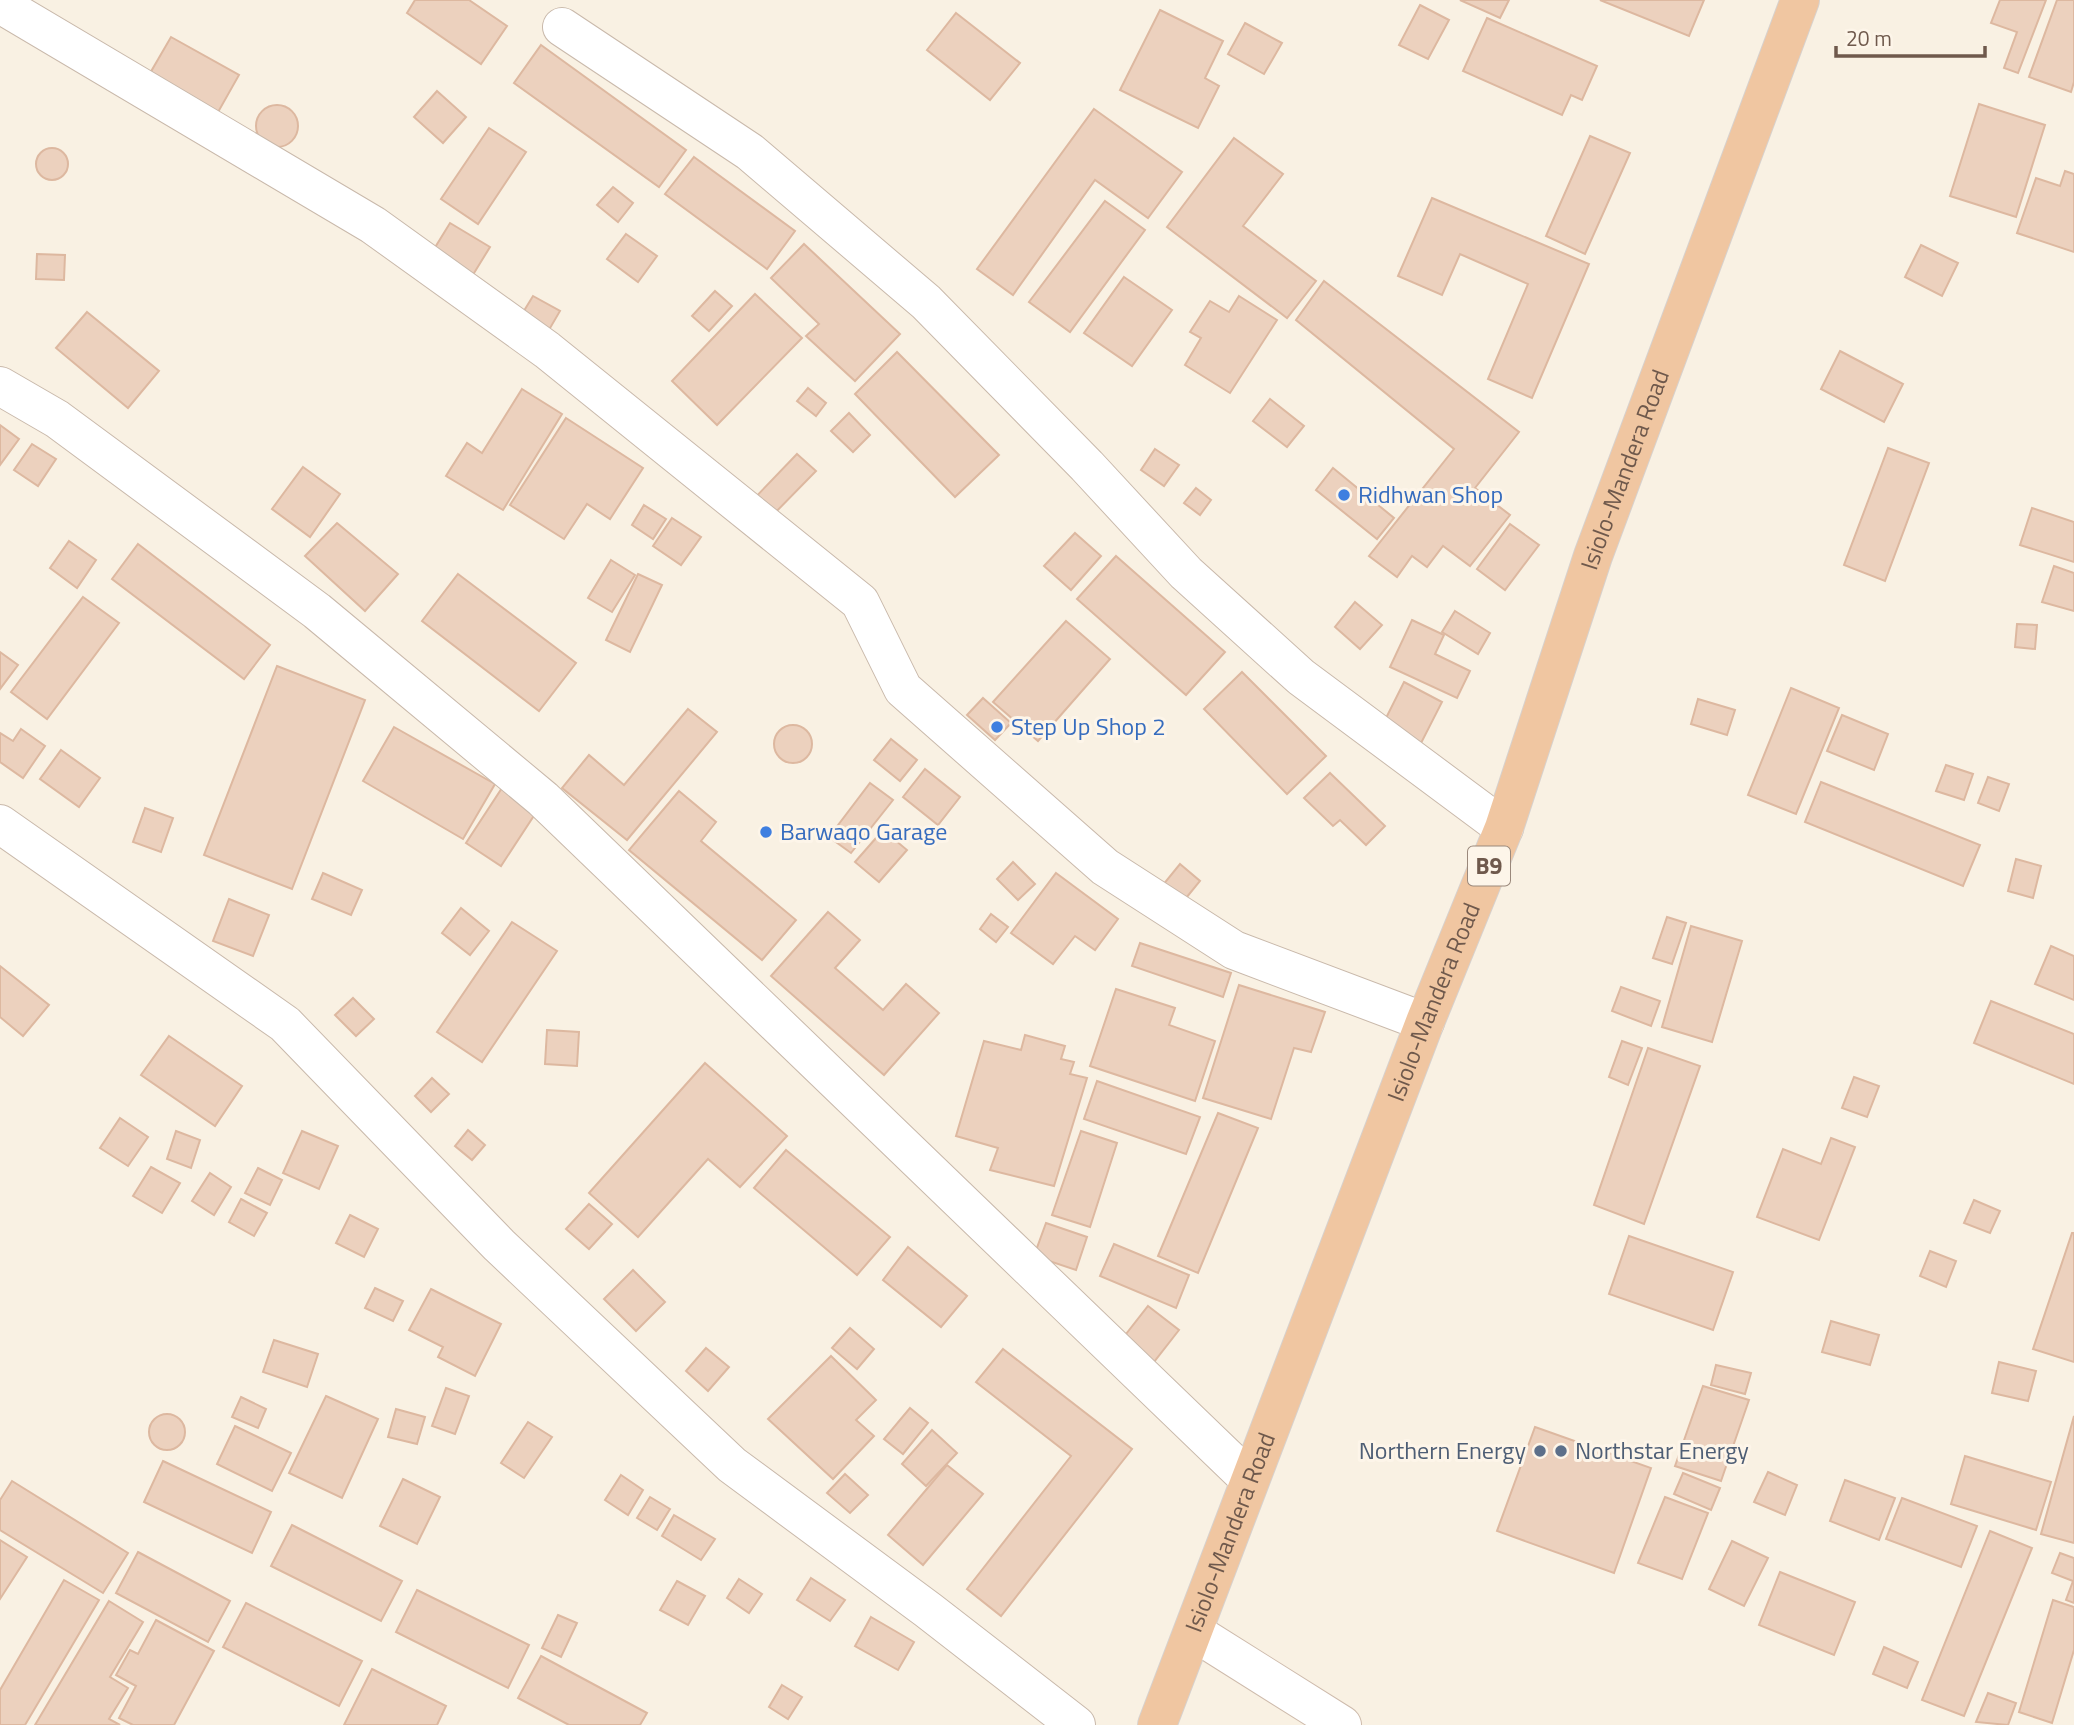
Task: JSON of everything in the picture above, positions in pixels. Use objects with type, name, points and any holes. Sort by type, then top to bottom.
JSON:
[{"type":"highway","name":"Isiolo-Mandera Road","points":[[1157,1725],[1425,1022],[1504,828],[1593,556],[1800,0]]},
{"type":"street","points":[[0,4],[373,225],[547,350],[860,603],[902,689],[1104,867],[1234,950],[1425,1022]]},
{"type":"street","points":[[562,27],[761,161],[926,302],[1087,466],[1186,573],[1291,669],[1504,828]]},
{"type":"street","points":[[0,386],[57,419],[317,611],[543,799],[1249,1479]]},
{"type":"street","points":[[0,824],[285,1024],[499,1245],[732,1465],[928,1610],[1076,1725]]},
{"type":"street","points":[[1194,1632],[1342,1725]]},
{"type":"building","points":[[415,0],[469,0],[507,26],[481,64],[407,13]]},
{"type":"building","points":[[1460,0],[1509,0],[1500,18]]},
{"type":"building","points":[[1600,0],[1704,0],[1689,36]]},
{"type":"building","points":[[2000,0],[2046,0],[2018,73],[2004,68],[2017,32],[1991,23]]},
{"type":"building","points":[[2057,0],[2074,0],[2074,82],[2071,92],[2029,77]]},
{"type":"building","points":[[1420,5],[1449,20],[1428,59],[1399,45]]},
{"type":"building","points":[[1160,10],[1223,41],[1205,78],[1219,86],[1198,128],[1120,90]]},
{"type":"building","points":[[956,13],[1020,63],[990,100],[927,50]]},
{"type":"building","points":[[1487,18],[1597,66],[1582,100],[1571,95],[1562,115],[1463,71]]},
{"type":"building","points":[[1245,23],[1282,43],[1264,74],[1228,54]]},
{"type":"building","points":[[171,37],[239,75],[217,114],[149,75]]},
{"type":"building","points":[[541,45],[686,150],[659,187],[514,83]]},
{"type":"building","points":[[437,91],[466,117],[443,143],[414,117]]},
{"type":"building","points":[[1979,104],[2045,125],[2016,217],[1950,196]]},
{"type":"building","points":[[277,105],[292,111],[298,126],[292,141],[277,147],[262,141],[256,126],[262,111]]},
{"type":"building","points":[[1094,109],[1182,172],[1148,218],[1095,180],[1013,295],[977,269]]},
{"type":"building","points":[[489,128],[526,152],[478,224],[441,199]]},
{"type":"building","points":[[1590,136],[1630,153],[1585,254],[1546,236]]},
{"type":"building","points":[[1234,138],[1283,174],[1243,226],[1316,281],[1287,318],[1167,227]]},
{"type":"building","points":[[52,148],[64,152],[68,164],[64,176],[52,180],[40,176],[36,164],[40,152]]},
{"type":"building","points":[[694,157],[795,231],[767,269],[665,194]]},
{"type":"building","points":[[2065,171],[2074,174],[2074,252],[2017,233],[2036,178],[2060,186]]},
{"type":"building","points":[[613,187],[633,203],[618,222],[597,205]]},
{"type":"building","points":[[1432,198],[1589,264],[1532,398],[1488,379],[1528,284],[1460,254],[1442,295],[1398,276]]},
{"type":"building","points":[[1105,201],[1145,230],[1070,332],[1029,302]]},
{"type":"building","points":[[450,223],[490,247],[471,278],[431,254]]},
{"type":"building","points":[[626,234],[657,256],[638,282],[607,259]]},
{"type":"building","points":[[804,244],[900,334],[855,381],[806,336],[819,324],[771,278]]},
{"type":"building","points":[[1921,245],[1958,263],[1942,296],[1905,277]]},
{"type":"building","points":[[37,254],[65,255],[64,280],[36,279]]},
{"type":"building","points":[[1124,277],[1172,310],[1132,366],[1084,333]]},
{"type":"building","points":[[1324,281],[1519,432],[1475,488],[1510,515],[1470,566],[1443,546],[1427,567],[1412,556],[1397,577],[1369,556],[1454,449],[1296,320]]},
{"type":"building","points":[[715,291],[732,306],[709,331],[692,316]]},
{"type":"building","points":[[755,294],[802,338],[717,425],[672,381]]},
{"type":"building","points":[[533,296],[560,311],[546,335],[519,319]]},
{"type":"building","points":[[1239,296],[1277,320],[1230,393],[1185,365],[1201,338],[1190,332],[1210,301],[1229,312]]},
{"type":"building","points":[[87,312],[159,371],[128,408],[56,348]]},
{"type":"building","points":[[1840,351],[1903,384],[1884,422],[1821,389]]},
{"type":"building","points":[[897,352],[999,455],[955,497],[855,394]]},
{"type":"building","points":[[808,388],[826,403],[816,416],[797,401]]},
{"type":"building","points":[[522,389],[562,414],[503,510],[446,476],[467,443],[482,453]]},
{"type":"building","points":[[1270,399],[1304,426],[1287,447],[1253,421]]},
{"type":"building","points":[[849,413],[870,435],[853,452],[831,431]]},
{"type":"building","points":[[566,418],[643,468],[610,519],[587,504],[564,539],[510,505]]},
{"type":"building","points":[[0,425],[19,439],[0,465]]},
{"type":"building","points":[[32,444],[56,459],[38,486],[14,470]]},
{"type":"building","points":[[1888,448],[1929,463],[1885,581],[1844,565]]},
{"type":"building","points":[[1155,449],[1179,465],[1164,486],[1141,470]]},
{"type":"building","points":[[797,454],[816,471],[766,522],[748,505]]},
{"type":"building","points":[[303,467],[340,494],[310,537],[272,509]]},
{"type":"building","points":[[1333,468],[1394,518],[1377,539],[1316,490]]},
{"type":"building","points":[[1196,488],[1211,500],[1200,515],[1184,503]]},
{"type":"building","points":[[644,505],[666,519],[653,539],[632,525]]},
{"type":"building","points":[[2032,508],[2074,522],[2074,562],[2020,545]]},
{"type":"building","points":[[672,518],[701,537],[681,565],[653,546]]},
{"type":"building","points":[[337,523],[398,574],[365,611],[305,556]]},
{"type":"building","points":[[1510,524],[1539,545],[1505,590],[1477,569]]},
{"type":"building","points":[[1075,533],[1101,556],[1071,590],[1044,566]]},
{"type":"building","points":[[69,541],[96,560],[77,588],[50,568]]},
{"type":"building","points":[[138,544],[270,645],[244,679],[112,579]]},
{"type":"building","points":[[1116,556],[1225,652],[1186,695],[1077,599]]},
{"type":"building","points":[[611,560],[635,575],[612,612],[588,598]]},
{"type":"building","points":[[2054,566],[2074,573],[2074,611],[2042,602]]},
{"type":"building","points":[[458,574],[576,663],[539,711],[422,621]]},
{"type":"building","points":[[638,574],[662,585],[630,652],[606,640]]},
{"type":"building","points":[[83,597],[119,623],[47,719],[11,692]]},
{"type":"building","points":[[1355,602],[1382,625],[1360,649],[1335,627]]},
{"type":"building","points":[[1455,611],[1490,633],[1478,654],[1442,632]]},
{"type":"building","points":[[1412,620],[1444,635],[1435,654],[1470,671],[1457,698],[1390,667]]},
{"type":"building","points":[[1066,621],[1110,659],[1038,741],[993,702]]},
{"type":"building","points":[[2017,624],[2037,625],[2035,649],[2015,647]]},
{"type":"building","points":[[0,652],[18,665],[0,689]]},
{"type":"building","points":[[277,666],[365,700],[292,889],[204,855]]},
{"type":"building","points":[[1242,672],[1326,756],[1287,794],[1204,709]]},
{"type":"building","points":[[1404,682],[1442,702],[1417,751],[1379,732]]},
{"type":"building","points":[[1791,688],[1839,708],[1796,814],[1748,795]]},
{"type":"building","points":[[983,698],[1011,723],[995,740],[967,715]]},
{"type":"building","points":[[1698,699],[1735,710],[1727,735],[1691,724]]},
{"type":"building","points":[[688,709],[717,732],[627,840],[562,788],[589,755],[624,785]]},
{"type":"building","points":[[1842,715],[1888,734],[1874,770],[1827,751]]},
{"type":"building","points":[[793,725],[806,731],[812,744],[806,757],[793,763],[780,757],[774,744],[780,731]]},
{"type":"building","points":[[394,727],[495,784],[463,839],[363,781]]},
{"type":"building","points":[[21,729],[45,746],[23,778],[0,762],[0,733],[13,741]]},
{"type":"building","points":[[891,739],[917,760],[900,781],[874,760]]},
{"type":"building","points":[[61,750],[100,778],[79,807],[40,779]]},
{"type":"building","points":[[1946,765],[1973,774],[1964,800],[1936,791]]},
{"type":"building","points":[[925,769],[960,797],[938,825],[903,797]]},
{"type":"building","points":[[1330,773],[1385,826],[1366,845],[1340,820],[1333,826],[1304,798]]},
{"type":"building","points":[[1988,777],[2009,784],[1999,811],[1978,803]]},
{"type":"building","points":[[1821,782],[1980,845],[1963,886],[1805,822]]},
{"type":"building","points":[[870,783],[893,800],[851,853],[829,837]]},
{"type":"building","points":[[502,788],[537,811],[501,866],[466,843]]},
{"type":"building","points":[[679,791],[716,822],[701,841],[796,920],[762,960],[629,850]]},
{"type":"building","points":[[145,808],[173,818],[161,852],[133,842]]},
{"type":"building","points":[[883,830],[907,850],[879,882],[855,862]]},
{"type":"building","points":[[2016,859],[2041,866],[2033,898],[2008,891]]},
{"type":"building","points":[[1013,862],[1035,884],[1018,900],[997,879]]},
{"type":"building","points":[[1180,864],[1200,881],[1182,903],[1162,886]]},
{"type":"building","points":[[323,873],[362,890],[351,915],[312,899]]},
{"type":"building","points":[[1056,873],[1118,919],[1095,950],[1075,936],[1053,964],[1011,933]]},
{"type":"building","points":[[229,899],[269,915],[253,956],[213,941]]},
{"type":"building","points":[[461,908],[489,931],[470,955],[442,933]]},
{"type":"building","points":[[828,912],[860,940],[835,968],[883,1010],[906,984],[939,1013],[884,1075],[771,976]]},
{"type":"building","points":[[991,914],[1008,927],[996,942],[980,929]]},
{"type":"building","points":[[1667,917],[1686,923],[1672,964],[1653,958]]},
{"type":"building","points":[[512,922],[557,951],[482,1062],[437,1032]]},
{"type":"building","points":[[1691,926],[1742,941],[1712,1042],[1662,1027]]},
{"type":"building","points":[[1140,943],[1231,973],[1223,997],[1132,966]]},
{"type":"building","points":[[2051,946],[2074,956],[2074,1000],[2035,984]]},
{"type":"building","points":[[0,966],[49,1005],[23,1036],[0,1017]]},
{"type":"building","points":[[1239,985],[1325,1012],[1311,1052],[1294,1048],[1271,1119],[1203,1098]]},
{"type":"building","points":[[1621,987],[1660,1001],[1651,1026],[1612,1011]]},
{"type":"building","points":[[1116,989],[1175,1008],[1169,1025],[1215,1041],[1195,1101],[1090,1066]]},
{"type":"building","points":[[353,998],[374,1019],[356,1036],[335,1015]]},
{"type":"building","points":[[1991,1001],[2074,1034],[2074,1084],[1974,1043]]},
{"type":"building","points":[[547,1030],[579,1032],[577,1066],[545,1064]]},
{"type":"building","points":[[1025,1035],[1065,1046],[1061,1059],[1074,1062],[1070,1074],[1087,1078],[1054,1186],[990,1170],[998,1148],[956,1136],[984,1041],[1021,1050]]},
{"type":"building","points":[[169,1036],[242,1086],[215,1126],[141,1075]]},
{"type":"building","points":[[1622,1041],[1642,1048],[1628,1085],[1609,1077]]},
{"type":"building","points":[[1648,1048],[1700,1066],[1644,1224],[1594,1205]]},
{"type":"building","points":[[705,1063],[787,1136],[740,1187],[708,1159],[638,1237],[589,1193]]},
{"type":"building","points":[[1854,1077],[1879,1086],[1867,1117],[1842,1108]]},
{"type":"building","points":[[432,1078],[449,1094],[431,1112],[415,1096]]},
{"type":"building","points":[[1097,1081],[1200,1117],[1186,1154],[1084,1119]]},
{"type":"building","points":[[1218,1113],[1258,1128],[1198,1273],[1158,1256]]},
{"type":"building","points":[[120,1118],[148,1137],[128,1166],[100,1148]]},
{"type":"building","points":[[468,1130],[485,1145],[472,1160],[455,1146]]},
{"type":"building","points":[[176,1131],[200,1140],[191,1168],[167,1159]]},
{"type":"building","points":[[302,1131],[338,1146],[319,1189],[283,1173]]},
{"type":"building","points":[[1081,1131],[1117,1143],[1090,1227],[1052,1215]]},
{"type":"building","points":[[1831,1138],[1855,1147],[1819,1240],[1757,1217],[1783,1149],[1821,1164]]},
{"type":"building","points":[[786,1150],[890,1237],[857,1275],[754,1188]]},
{"type":"building","points":[[151,1167],[180,1183],[162,1213],[133,1196]]},
{"type":"building","points":[[258,1168],[282,1180],[270,1205],[245,1193]]},
{"type":"building","points":[[210,1173],[231,1187],[214,1215],[192,1201]]},
{"type":"building","points":[[241,1199],[267,1213],[254,1236],[229,1222]]},
{"type":"building","points":[[1974,1200],[2000,1211],[1990,1233],[1964,1223]]},
{"type":"building","points":[[589,1204],[612,1224],[589,1249],[566,1229]]},
{"type":"building","points":[[350,1215],[378,1229],[364,1257],[336,1243]]},
{"type":"building","points":[[1046,1223],[1087,1237],[1076,1270],[1034,1256]]},
{"type":"building","points":[[2074,1233],[2074,1362],[2033,1349]]},
{"type":"building","points":[[1629,1236],[1733,1272],[1713,1330],[1609,1294]]},
{"type":"building","points":[[1114,1244],[1189,1275],[1176,1308],[1100,1276]]},
{"type":"building","points":[[908,1247],[967,1296],[941,1327],[883,1280]]},
{"type":"building","points":[[1930,1251],[1956,1261],[1946,1287],[1920,1276]]},
{"type":"building","points":[[633,1270],[665,1302],[636,1331],[604,1299]]},
{"type":"building","points":[[375,1288],[403,1301],[393,1321],[365,1308]]},
{"type":"building","points":[[431,1289],[501,1324],[475,1376],[438,1357],[443,1347],[409,1330]]},
{"type":"building","points":[[1148,1306],[1179,1330],[1150,1367],[1119,1343]]},
{"type":"building","points":[[1831,1321],[1879,1335],[1870,1365],[1822,1352]]},
{"type":"building","points":[[850,1328],[874,1349],[857,1369],[832,1348]]},
{"type":"building","points":[[274,1340],[318,1354],[307,1387],[263,1372]]},
{"type":"building","points":[[706,1348],[729,1367],[708,1391],[686,1371]]},
{"type":"building","points":[[1003,1349],[1132,1449],[1001,1616],[967,1589],[1071,1456],[976,1382]]},
{"type":"building","points":[[831,1356],[876,1400],[856,1420],[874,1436],[833,1479],[768,1419]]},
{"type":"building","points":[[1999,1362],[2036,1371],[2028,1401],[1992,1393]]},
{"type":"building","points":[[1716,1365],[1751,1373],[1745,1394],[1711,1385]]},
{"type":"building","points":[[1703,1386],[1749,1400],[1721,1481],[1675,1466]]},
{"type":"building","points":[[446,1388],[469,1396],[455,1434],[432,1426]]},
{"type":"building","points":[[326,1396],[378,1419],[342,1498],[289,1473]]},
{"type":"building","points":[[241,1397],[266,1409],[258,1428],[232,1417]]},
{"type":"building","points":[[910,1408],[928,1423],[903,1454],[884,1439]]},
{"type":"building","points":[[396,1409],[425,1417],[417,1444],[388,1437]]},
{"type":"building","points":[[167,1414],[180,1419],[185,1432],[180,1445],[167,1450],[154,1445],[149,1432],[154,1419]]},
{"type":"building","points":[[2074,1416],[2074,1543],[2041,1534]]},
{"type":"building","points":[[528,1422],[552,1437],[524,1478],[501,1463]]},
{"type":"building","points":[[235,1426],[291,1453],[272,1491],[217,1464]]},
{"type":"building","points":[[1535,1427],[1651,1468],[1614,1573],[1497,1531]]},
{"type":"building","points":[[932,1430],[957,1453],[926,1486],[902,1464]]},
{"type":"building","points":[[1965,1456],[2051,1482],[2036,1530],[1951,1504]]},
{"type":"building","points":[[163,1461],[271,1512],[252,1553],[144,1502]]},
{"type":"building","points":[[947,1465],[983,1494],[923,1565],[888,1535]]},
{"type":"building","points":[[1768,1472],[1797,1485],[1785,1515],[1754,1502]]},
{"type":"building","points":[[1683,1473],[1720,1488],[1711,1510],[1674,1494]]},
{"type":"building","points":[[845,1474],[868,1495],[850,1513],[827,1493]]},
{"type":"building","points":[[621,1475],[643,1490],[628,1515],[605,1500]]},
{"type":"building","points":[[403,1479],[440,1497],[417,1544],[380,1526]]},
{"type":"building","points":[[1845,1480],[1895,1498],[1879,1540],[1830,1521]]},
{"type":"building","points":[[12,1481],[128,1553],[103,1593],[0,1530],[0,1500]]},
{"type":"building","points":[[650,1497],[670,1509],[657,1530],[637,1518]]},
{"type":"building","points":[[1665,1497],[1708,1513],[1682,1579],[1638,1563]]},
{"type":"building","points":[[1902,1498],[1977,1526],[1961,1567],[1886,1539]]},
{"type":"building","points":[[674,1515],[715,1539],[701,1560],[662,1536]]},
{"type":"building","points":[[292,1525],[402,1581],[381,1621],[271,1566]]},
{"type":"building","points":[[1990,1531],[2032,1548],[1964,1716],[1922,1700]]},
{"type":"building","points":[[0,1540],[27,1557],[0,1599]]},
{"type":"building","points":[[1732,1541],[1768,1558],[1744,1606],[1709,1589]]},
{"type":"building","points":[[138,1552],[230,1601],[208,1642],[116,1593]]},
{"type":"building","points":[[2060,1553],[2074,1558],[2074,1603],[2066,1600],[2073,1581],[2052,1573]]},
{"type":"building","points":[[1780,1572],[1855,1602],[1834,1655],[1759,1625]]},
{"type":"building","points":[[811,1578],[845,1600],[830,1621],[797,1600]]},
{"type":"building","points":[[739,1579],[762,1594],[749,1613],[727,1598]]},
{"type":"building","points":[[64,1580],[99,1600],[25,1725],[0,1725],[0,1690]]},
{"type":"building","points":[[677,1581],[705,1596],[688,1625],[660,1610]]},
{"type":"building","points":[[417,1590],[529,1645],[508,1688],[396,1632]]},
{"type":"building","points":[[2053,1600],[2074,1607],[2074,1650],[2052,1723],[2019,1712]]},
{"type":"building","points":[[109,1601],[143,1622],[110,1677],[128,1688],[109,1719],[120,1725],[35,1725]]},
{"type":"building","points":[[246,1603],[362,1661],[339,1706],[223,1647]]},
{"type":"building","points":[[558,1615],[577,1623],[561,1657],[542,1648]]},
{"type":"building","points":[[871,1617],[914,1642],[898,1670],[855,1646]]},
{"type":"building","points":[[156,1620],[214,1651],[174,1725],[133,1725],[119,1718],[136,1686],[116,1675],[130,1650],[138,1654]]},
{"type":"building","points":[[1884,1647],[1918,1662],[1907,1688],[1873,1674]]},
{"type":"building","points":[[541,1656],[647,1713],[640,1725],[569,1725],[518,1698]]},
{"type":"building","points":[[372,1669],[446,1706],[437,1725],[344,1725]]},
{"type":"building","points":[[782,1685],[802,1697],[788,1719],[769,1707]]},
{"type":"building","points":[[1988,1693],[2016,1703],[2008,1725],[1976,1722]]},
{"type":"place","name":"Ridhwan Shop","points":[[1344,495]]},
{"type":"place","name":"Step Up Shop 2","points":[[997,727]]},
{"type":"place","name":"Barwaqo Garage","points":[[766,832]]},
{"type":"place","name":"Northern Energy","points":[[1540,1451]]},
{"type":"place","name":"Northstar Energy","points":[[1561,1451]]}]
